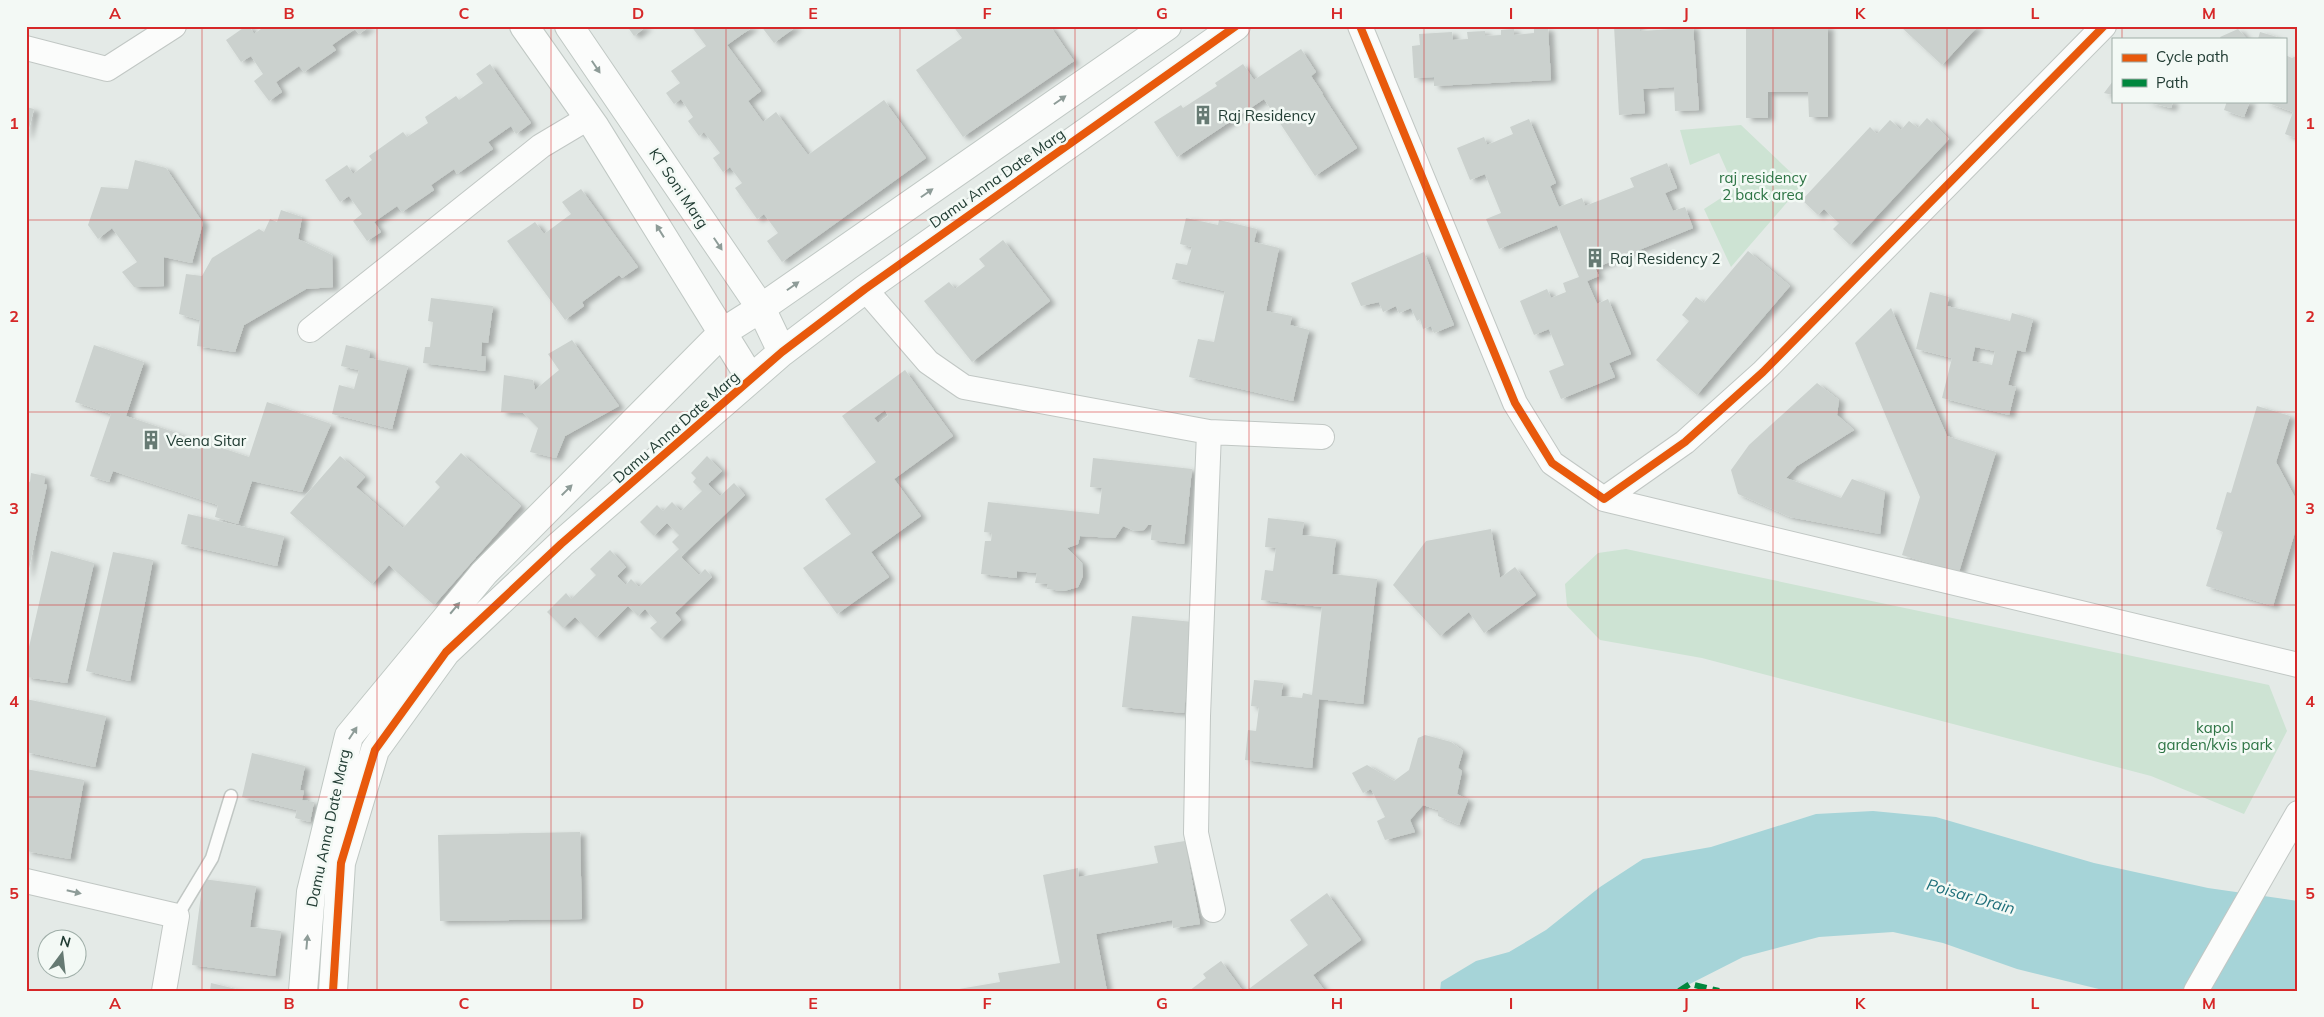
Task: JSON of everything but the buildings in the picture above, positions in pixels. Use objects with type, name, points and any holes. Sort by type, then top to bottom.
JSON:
[{"type":"street","points":[[26,48],[107,69],[174,26]]},
{"type":"street","points":[[524,26],[588,118],[751,379]]},
{"type":"street","name":"KT Soni Marg","points":[[569,26],[761,308],[782,352]]},
{"type":"street","name":"Damu Anna Date Marg","points":[[303,991],[311,892],[349,736],[484,573],[723,332],[761,308],[1167,26]]},
{"type":"street","name":"Damu Anna Date Marg","points":[[334,991],[341,863],[375,750],[446,652],[561,544],[782,352],[864,289],[1236,26]]},
{"type":"street","points":[[1360,26],[1515,403],[1552,463],[1604,498],[2298,665]]},
{"type":"street","points":[[1604,498],[1685,442],[1763,372],[2104,26]]},
{"type":"street","points":[[310,330],[541,146],[588,118]]},
{"type":"street","points":[[864,289],[928,362],[964,387],[1209,432],[1322,437]]},
{"type":"street","points":[[1209,432],[1198,716],[1196,833],[1213,910]]},
{"type":"street","points":[[2196,991],[2298,813]]},
{"type":"street","points":[[26,881],[177,916],[164,991]]},
{"type":"lane","points":[[177,916],[212,858],[231,796]]},
{"type":"green space","name":"raj residency 2 back area","points":[[1741,125],[1803,184],[1731,267],[1704,209],[1735,189],[1719,153],[1690,165],[1680,130]]},
{"type":"green space","name":"kapol garden/kvis park","points":[[1626,549],[2269,685],[2287,731],[2244,814],[2151,776],[1702,658],[1600,640],[1567,606],[1565,584],[1598,553]]},
{"type":"water","name":"Poisar Drain","points":[[1873,811],[1936,817],[2094,863],[2208,888],[2298,901],[2298,991],[2107,991],[2017,969],[1943,943],[1893,932],[1819,937],[1743,957],[1676,991],[1440,991],[1441,982],[1476,961],[1509,952],[1546,930],[1600,887],[1643,859],[1711,847],[1816,814]]},
{"type":"marked path","points":[[1679,991],[1690,984],[1719,991]]},
{"type":"cycle path","points":[[333,991],[341,863],[375,750],[446,652],[561,544],[782,352],[865,289],[1236,26]]},
{"type":"cycle path","points":[[1360,26],[1515,403],[1552,463],[1604,499],[1685,442],[1763,372],[2104,26]]},
{"type":"place","name":"Raj Residency","points":[[1203,115]]},
{"type":"place","name":"Raj Residency 2","points":[[1595,258]]},
{"type":"place","name":"Veena Sitar","points":[[151,440]]}]
